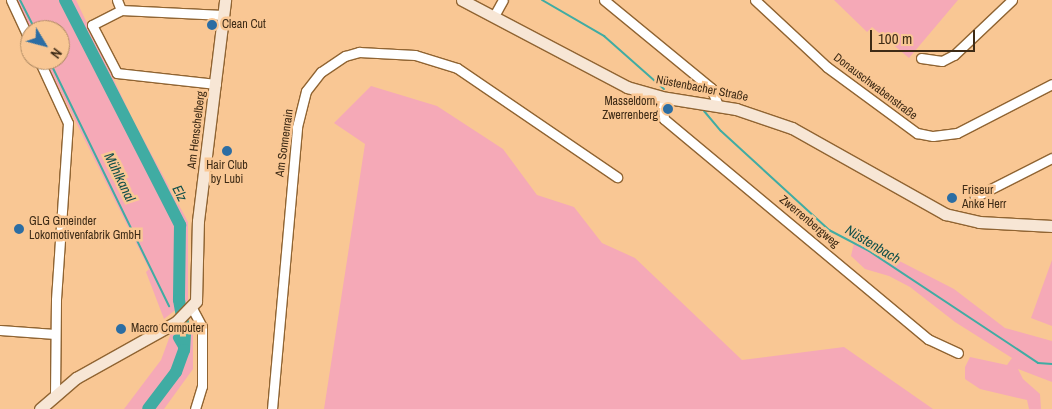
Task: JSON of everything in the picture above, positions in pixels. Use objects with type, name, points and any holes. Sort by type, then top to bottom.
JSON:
[{"type":"main road","name":"Am Henschelberg","points":[[189,311],[198,295],[198,221],[225,0]]},
{"type":"main road","name":"Nüstenbacher Straße","points":[[462,0],[627,87],[661,97],[718,105],[792,128],[945,214],[979,222],[1052,226]]},
{"type":"main road","points":[[40,409],[76,378],[176,322],[189,311]]},
{"type":"street","points":[[10,0],[20,20]]},
{"type":"street","points":[[117,0],[122,10]]},
{"type":"street","points":[[494,16],[503,0]]},
{"type":"street","points":[[604,0],[712,88],[718,105]]},
{"type":"street","name":"Donauschwabenstraße","points":[[754,0],[827,67],[917,134],[933,136],[956,133],[1052,84]]},
{"type":"street","points":[[921,58],[942,61],[954,56],[1012,0]]},
{"type":"street","points":[[216,84],[117,73],[92,25],[122,10],[224,15]]},
{"type":"street","name":"Am Sonnenrain","points":[[272,409],[297,127],[306,91],[321,72],[345,56],[358,52],[415,55],[457,68],[617,177]]},
{"type":"street","points":[[44,70],[68,123],[55,334],[55,395]]},
{"type":"street","name":"Zwerrenbergweg","points":[[661,97],[664,119],[928,338],[958,353]]},
{"type":"street","points":[[975,197],[1052,158]]},
{"type":"street","points":[[189,311],[202,327],[202,386],[196,409]]},
{"type":"street","points":[[0,330],[55,334]]},
{"type":"shaded area","points":[[16,0],[76,0],[132,118],[188,222],[188,300],[164,319],[146,272],[149,269],[50,70],[70,70],[70,20],[26,20]]},
{"type":"shaded area","points":[[834,0],[958,0],[909,58],[872,27],[867,32]]},
{"type":"shaded area","points":[[371,86],[437,106],[503,149],[537,195],[574,207],[602,243],[635,258],[742,360],[844,347],[933,409],[324,409],[365,144],[334,123]]},
{"type":"shaded area","points":[[854,243],[876,249],[954,289],[1005,328],[1052,341],[1052,382],[1018,369],[1023,379],[1040,394],[1041,409],[1029,409],[1027,400],[980,389],[965,379],[965,367],[970,357],[1007,365],[1012,358],[955,322],[910,287],[889,276],[865,269],[851,256]]},
{"type":"shaded area","points":[[1052,260],[1052,326],[1031,318]]},
{"type":"shaded area","points":[[171,333],[193,334],[193,369],[164,409],[124,409],[161,360]]},
{"type":"waterway","name":"Mühlkanal","points":[[20,0],[30,20]]},
{"type":"waterway","name":"Elz","points":[[65,0],[180,225],[179,300],[185,333],[184,350],[176,372],[148,409]]},
{"type":"waterway","name":"Nüstenbach","points":[[542,0],[604,36],[664,89]]},
{"type":"waterway","name":"Mühlkanal","points":[[54,70],[169,306]]},
{"type":"waterway","name":"Nüstenbach","points":[[704,111],[721,131],[829,230],[869,251],[1038,363],[1052,364]]},
{"type":"waterway","name":"Mühlkanal","points":[[177,338],[184,350]]},
{"type":"place","name":"Clean Cut","points":[[212,25]]},
{"type":"place","name":"Masseldorn, Zwerrenberg","points":[[668,109]]},
{"type":"place","name":"Hair Club by Lubi","points":[[227,151]]},
{"type":"place","name":"Friseur Anke Herr","points":[[952,198]]},
{"type":"place","name":"GLG Gmeinder Lokomotivenfabrik GmbH","points":[[19,229]]},
{"type":"place","name":"Macro Computer","points":[[121,329]]}]
